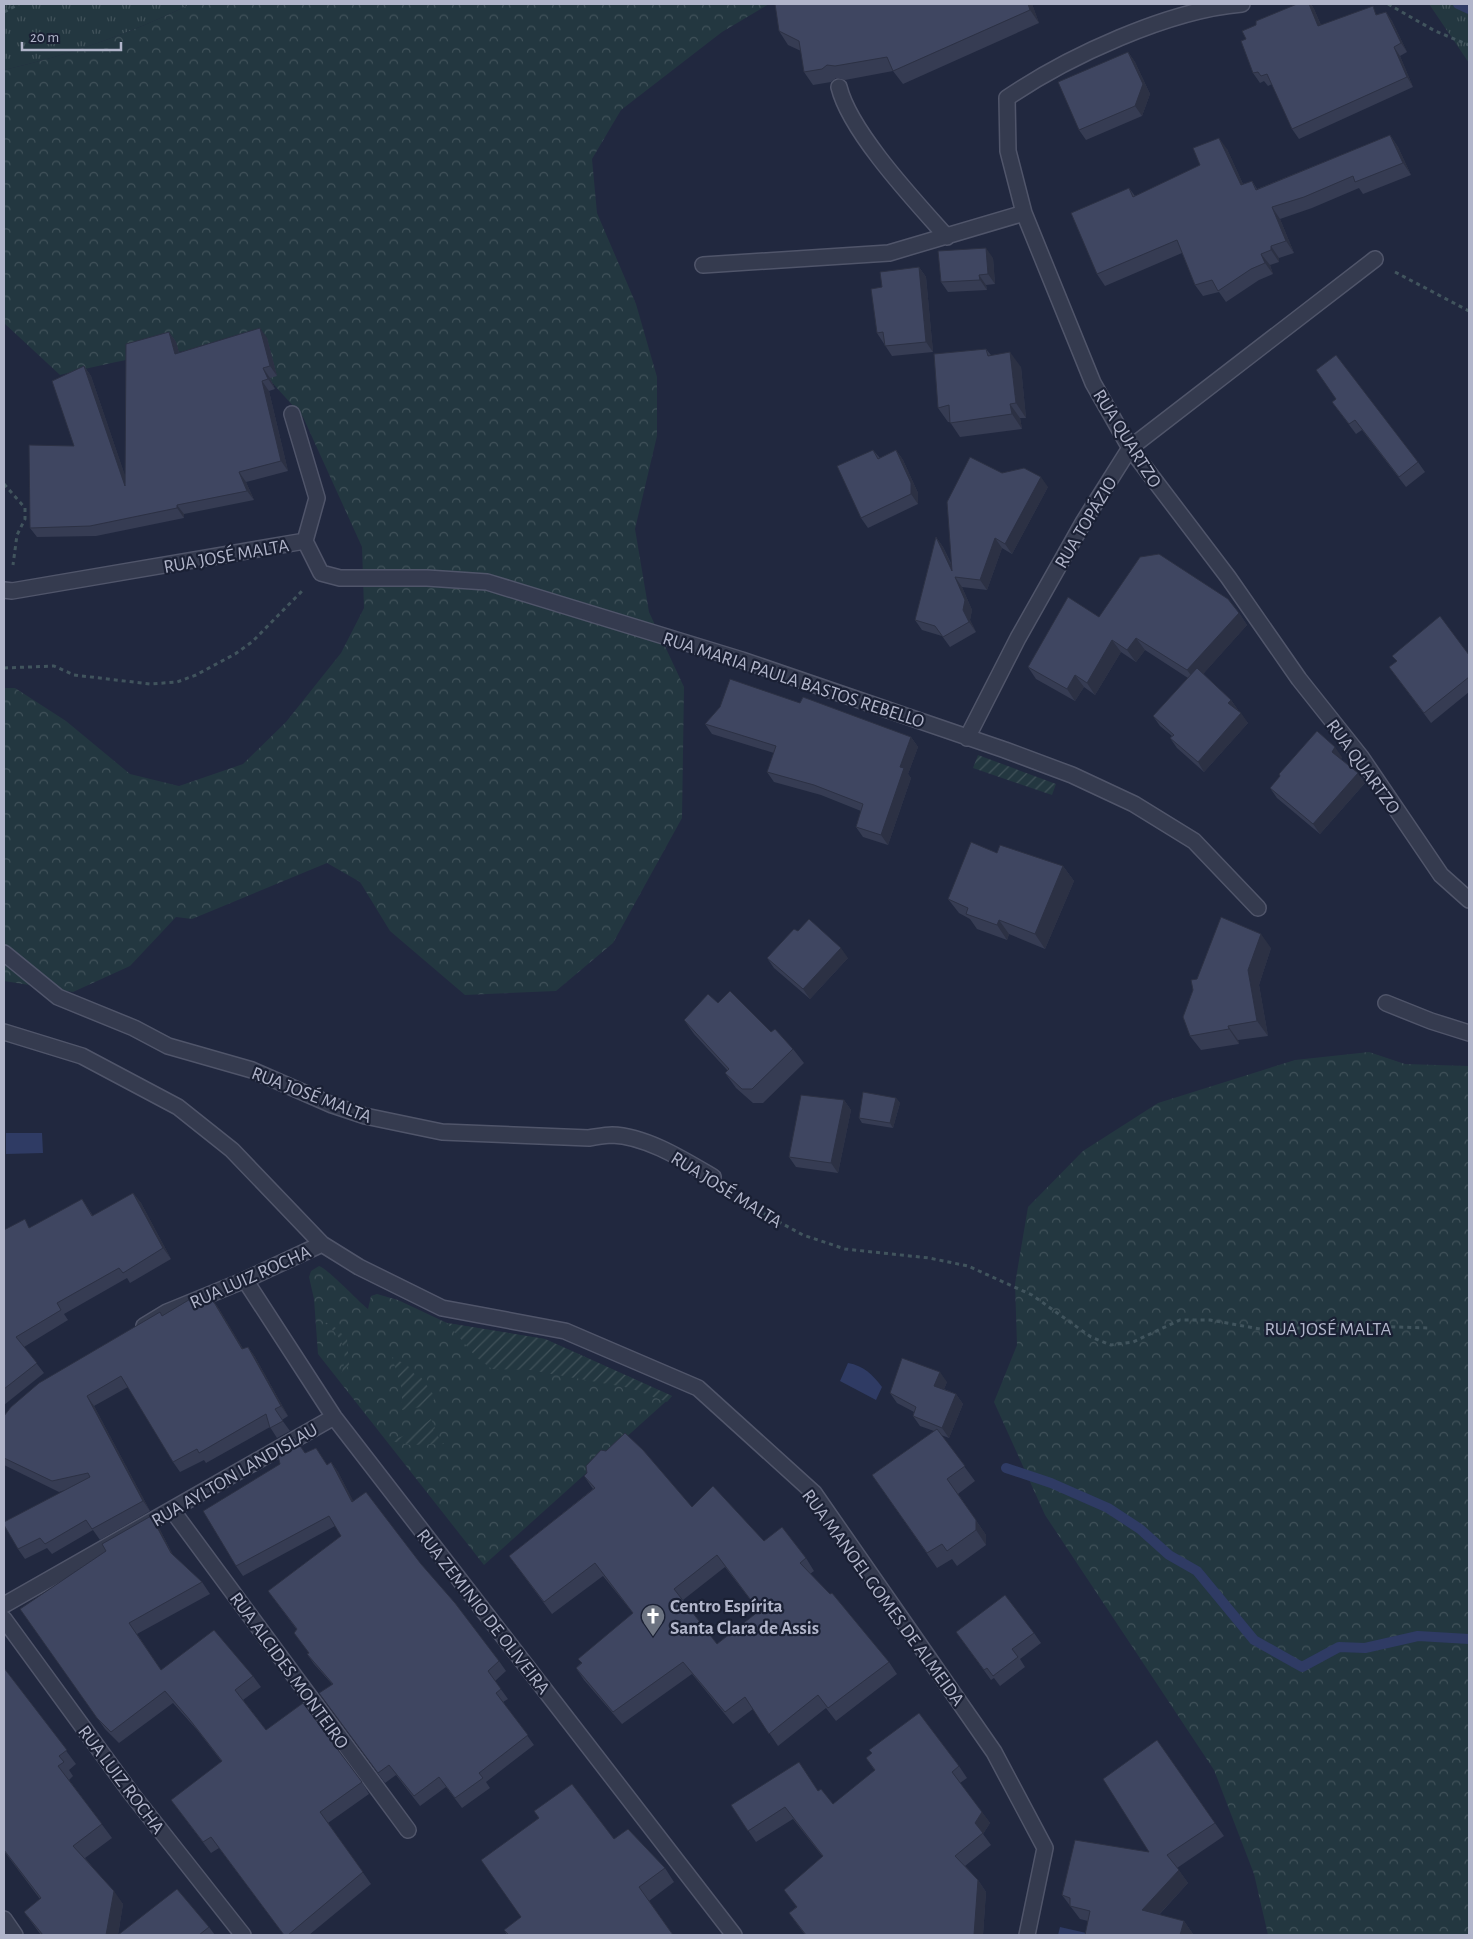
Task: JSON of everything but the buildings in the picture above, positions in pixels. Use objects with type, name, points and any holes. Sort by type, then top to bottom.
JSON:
[{"type":"street","points":[[703,266],[890,253],[1024,213],[1008,151],[1007,98],[1034,79],[1143,27],[1226,5],[1242,4]]},
{"type":"street","points":[[839,87],[841,99],[858,128],[913,198],[947,237]]},
{"type":"street","name":"RUA QUARTZO","points":[[1024,213],[1092,383],[1130,448],[1228,577],[1298,679],[1361,757],[1441,875],[1469,900]]},
{"type":"street","name":"RUA TOPÁZIO","points":[[967,738],[1028,621],[1084,521],[1130,448],[1375,259]]},
{"type":"street","name":"RUA JOSÉ MALTA","points":[[8,591],[305,540],[317,498],[292,414]]},
{"type":"street","points":[[305,540],[320,573]]},
{"type":"street","name":"RUA MARIA PAULA BASTOS REBELLO","points":[[320,573],[340,578],[427,578],[487,582],[742,660],[1072,775],[1134,804],[1194,841],[1258,908]]},
{"type":"street","name":"RUA JOSÉ MALTA","points":[[4,953],[58,997],[134,1028],[168,1046],[252,1070],[332,1106],[365,1116],[450,1132],[579,1138],[612,1135],[672,1153],[713,1177]]},
{"type":"street","points":[[1386,1003],[1469,1033]]},
{"type":"street","points":[[4,1032],[82,1056],[178,1107],[232,1150],[322,1244]]},
{"type":"street","name":"RUA LUIZ ROCHA","points":[[133,1332],[167,1312],[245,1280],[322,1244]]},
{"type":"street","name":"RUA MANOEL GOMES DE ALMEIDA","points":[[322,1244],[359,1267],[442,1308],[565,1331],[698,1388],[814,1493],[994,1752],[1045,1848],[1027,1935]]},
{"type":"street","name":"RUA ZEMINIO DE OLIVEIRA","points":[[245,1280],[334,1418],[734,1935]]},
{"type":"street","name":"RUA AYLTON LANDISLAU","points":[[4,1605],[334,1418]]},
{"type":"street","name":"RUA ALCIDES MONTEIRO","points":[[172,1510],[408,1830]]},
{"type":"street","name":"RUA LUIZ ROCHA","points":[[4,1619],[131,1793],[243,1935]]},
{"type":"street","points":[[4,1919],[15,1935]]},
{"type":"path","points":[[4,12],[18,4]]},
{"type":"path","points":[[1388,4],[1435,31],[1469,45]]},
{"type":"path","points":[[1375,259],[1469,311]]},
{"type":"path","points":[[4,484],[25,508],[25,519],[17,535],[13,552],[8,591]]},
{"type":"path","points":[[4,668],[54,666],[74,675],[150,684],[177,682],[196,675],[235,654],[252,642],[320,573]]},
{"type":"path","name":"RUA JOSÉ MALTA","points":[[713,1177],[758,1212],[803,1235],[845,1249],[929,1258],[968,1266],[1032,1295],[1091,1336],[1111,1345],[1133,1342],[1180,1320],[1210,1320],[1271,1331],[1327,1325],[1430,1328]]},
{"type":"green space","points":[[4,4],[191,4],[100,42],[4,70]]},
{"type":"green space","points":[[191,4],[769,4],[722,32],[621,110],[592,159],[597,213],[636,304],[657,377],[657,436],[635,529],[649,612],[684,687],[682,818],[613,943],[556,991],[465,995],[390,931],[360,882],[327,863],[192,919],[176,917],[130,966],[73,992],[4,981],[4,688],[15,688],[66,721],[130,774],[179,786],[243,764],[286,722],[341,653],[364,608],[362,547],[303,417],[241,348],[195,350],[150,356],[60,375],[4,323],[4,70],[100,42]]},
{"type":"green space","points":[[1429,4],[1469,4],[1469,63]]},
{"type":"green space","points":[[978,755],[1056,784],[1052,795],[973,768]]},
{"type":"green space","points":[[1369,1052],[1405,1064],[1469,1066],[1469,1935],[1268,1935],[1254,1874],[1214,1770],[1045,1515],[994,1402],[1017,1345],[1015,1284],[1028,1207],[1083,1151],[1158,1103],[1295,1060]]},
{"type":"green space","points":[[319,1266],[335,1278],[368,1309],[371,1296],[377,1294],[398,1300],[447,1323],[545,1339],[672,1396],[484,1565],[318,1354],[314,1299],[309,1277],[311,1271]]},
{"type":"green space","points":[[320,1319],[336,1328],[347,1339],[349,1365],[340,1377],[345,1359],[342,1344],[334,1331]]},
{"type":"green space","points":[[447,1323],[545,1339],[672,1396],[667,1402],[630,1388],[530,1370],[492,1369],[476,1357]]},
{"type":"green space","points":[[392,1357],[408,1366],[416,1376],[420,1376],[433,1394],[434,1400],[421,1407],[402,1410],[402,1390]]},
{"type":"green space","points":[[431,1419],[435,1428],[433,1430],[444,1444],[410,1445],[391,1441],[415,1431]]},
{"type":"water","points":[[6,1133],[42,1133],[43,1153],[6,1154]]},
{"type":"water","points":[[848,1363],[859,1366],[867,1371],[882,1387],[876,1400],[840,1381]]},
{"type":"water","points":[[1060,1927],[1095,1935],[1058,1935]]},
{"type":"waterway","points":[[1458,4],[1469,9]]},
{"type":"waterway","points":[[1006,1468],[1051,1483],[1108,1508],[1140,1529],[1169,1555],[1197,1571],[1254,1640],[1302,1667],[1339,1647],[1365,1648],[1418,1636],[1469,1639]]},
{"type":"place","name":"Centro Espírita Santa Clara de Assis","points":[[653,1637]]}]
